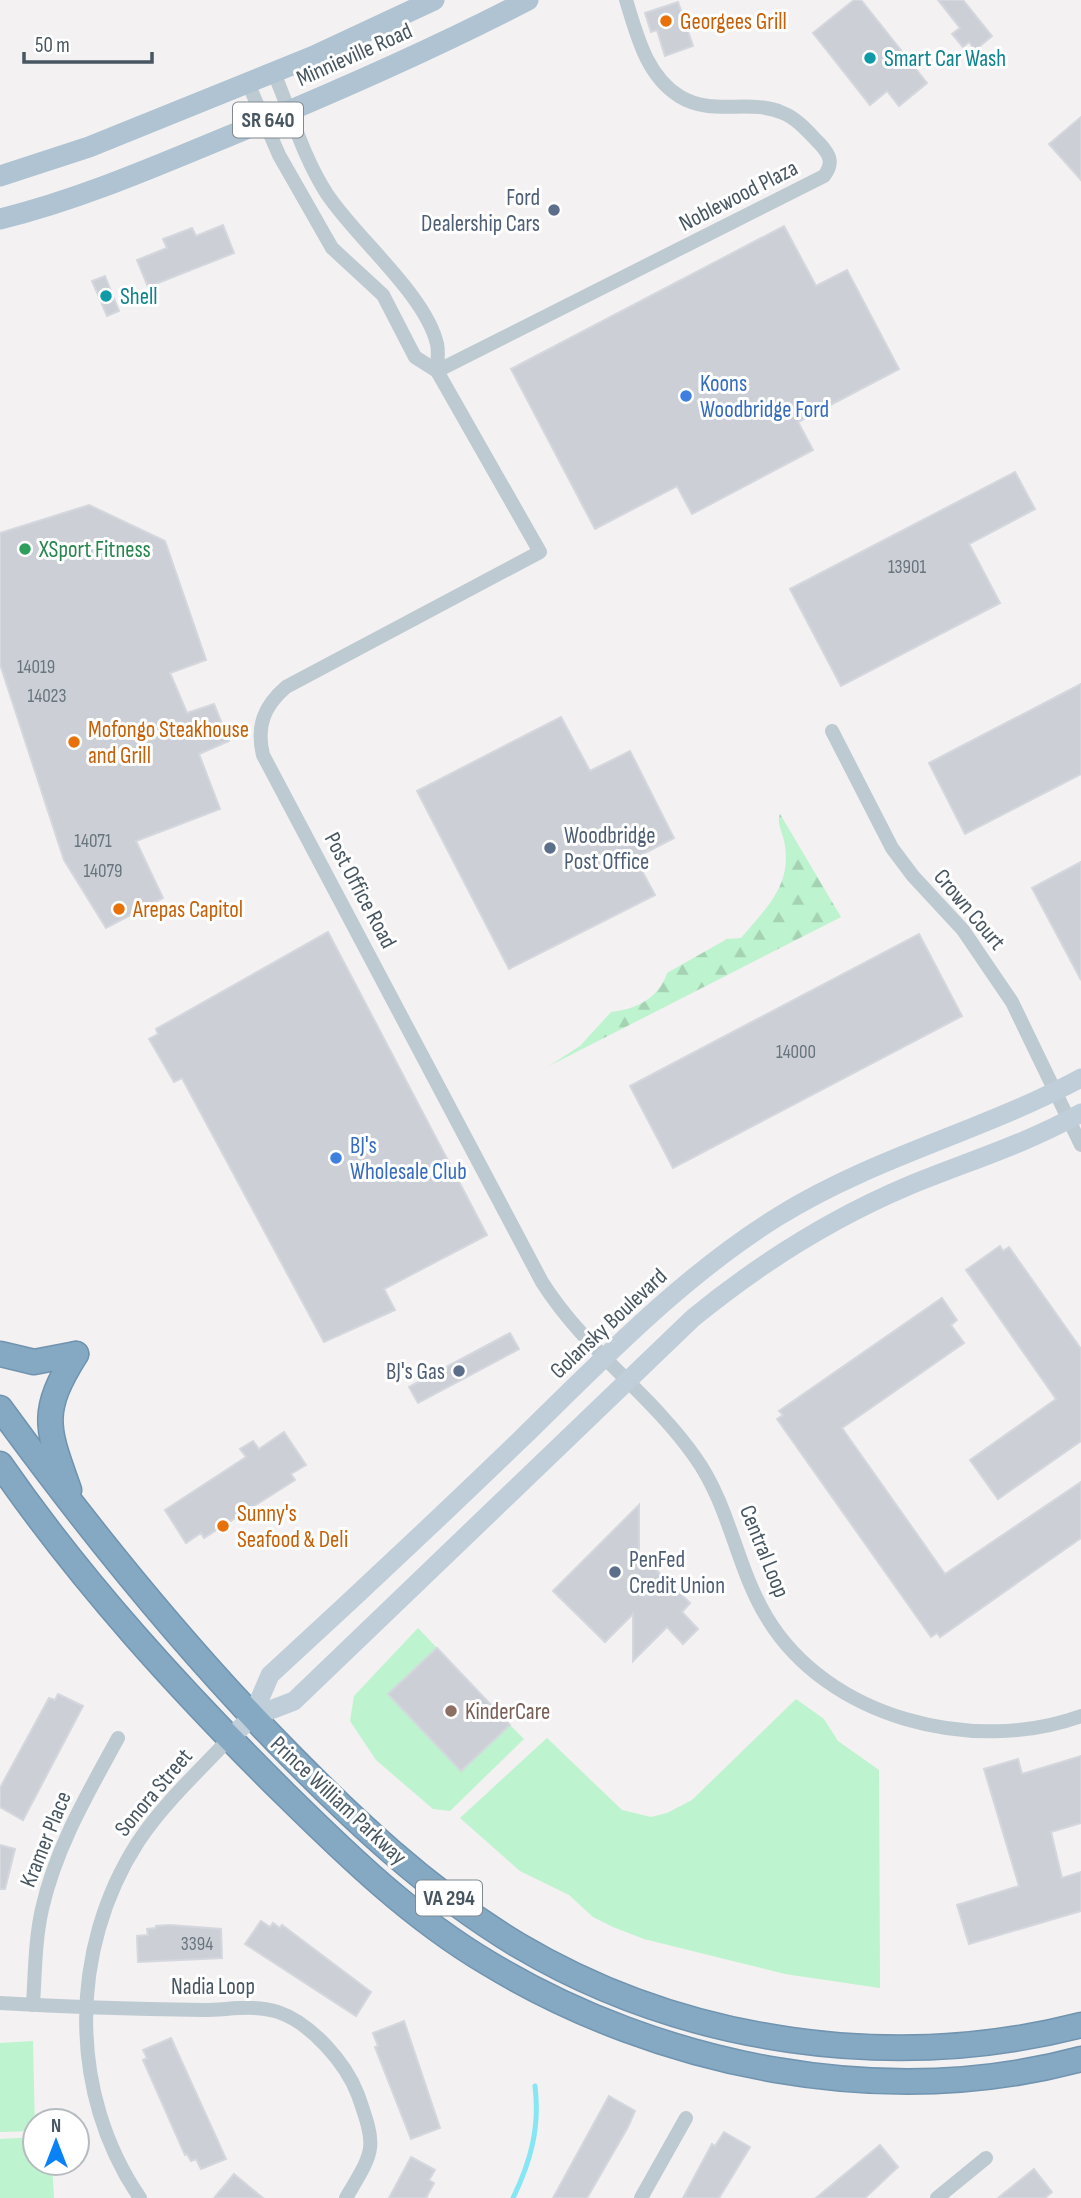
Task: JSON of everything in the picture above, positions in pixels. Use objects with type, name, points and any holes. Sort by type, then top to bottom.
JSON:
[{"type":"highway","points":[[0,1354],[34,1362],[76,1354],[54,1390],[49,1420],[51,1440],[78,1515]]},
{"type":"highway","name":"Prince William Parkway","points":[[0,1408],[78,1515],[152,1606],[252,1717],[339,1803],[428,1882],[520,1946],[623,1995],[716,2025],[825,2044],[942,2046],[1002,2041],[1081,2025]]},
{"type":"highway","name":"Prince William Parkway","points":[[0,1464],[55,1538],[154,1659],[229,1739],[372,1876],[452,1940],[534,1989],[643,2035],[726,2059],[837,2077],[952,2078],[1017,2071],[1081,2059]]},
{"type":"main road","name":"Minnieville Road","points":[[0,176],[89,148],[274,73],[434,0]]},
{"type":"main road","name":"Minnieville Road","points":[[0,219],[36,211],[161,164],[382,73],[528,0]]},
{"type":"street","name":"Noblewood Plaza","points":[[437,371],[736,223],[824,176],[829,169],[827,152],[786,113],[757,107],[716,108],[678,96],[649,65],[626,0]]},
{"type":"street","points":[[274,73],[302,145],[327,194],[363,241],[403,284],[420,310],[437,344],[437,371]]},
{"type":"street","points":[[248,83],[279,155],[332,248],[383,295],[415,357],[437,371]]},
{"type":"street","name":"Post Office Road","points":[[437,371],[540,552],[286,687],[265,711],[260,740],[263,755],[542,1282],[577,1332],[604,1360]]},
{"type":"street","name":"Crown Court","points":[[831,731],[892,848],[912,876],[963,930],[1012,1002],[1054,1093],[1074,1117],[1081,1145]]},
{"type":"street","name":"Golansky Boulevard","points":[[252,1717],[270,1675],[687,1282],[779,1216],[880,1162],[995,1120],[1054,1093],[1081,1077]]},
{"type":"street","name":"Golansky Boulevard","points":[[229,1739],[252,1717],[294,1701],[703,1310],[805,1238],[908,1186],[1010,1147],[1074,1117]]},
{"type":"street","name":"Central Loop","points":[[604,1360],[672,1428],[697,1460],[729,1520],[748,1580],[768,1619],[785,1643],[820,1676],[876,1706],[951,1729],[1015,1731],[1081,1716]]},
{"type":"street","name":"Kramer Place","points":[[33,2005],[38,1932],[49,1884],[71,1827],[118,1738]]},
{"type":"street","name":"Sonora Street","points":[[140,2198],[114,2154],[102,2122],[86,2045],[85,2008],[89,1972],[98,1930],[110,1896],[136,1844],[167,1804],[229,1739]]},
{"type":"street","name":"Nadia Loop","points":[[0,2003],[85,2008],[258,2008],[289,2017],[332,2051],[347,2069],[371,2132],[372,2151],[346,2198]]},
{"type":"street","points":[[641,2198],[686,2118]]},
{"type":"street","points":[[937,2198],[986,2158]]},
{"type":"green space","points":[[780,814],[841,917],[549,1066],[580,1046],[611,1012],[638,1005],[653,996],[667,973],[727,939],[741,938],[767,907],[784,874],[785,846]]},
{"type":"green space","points":[[418,1628],[437,1648],[388,1694],[461,1771],[510,1725],[524,1739],[450,1811],[433,1809],[376,1760],[350,1721],[354,1696]]},
{"type":"green space","points":[[796,1699],[824,1719],[838,1741],[879,1770],[880,1988],[785,1974],[644,1939],[613,1927],[593,1917],[569,1895],[520,1871],[460,1818],[547,1738],[622,1810],[651,1817],[667,1813],[692,1800]]},
{"type":"green space","points":[[33,2041],[34,2107],[21,2107],[21,2131],[0,2132],[0,2043]]},
{"type":"green space","points":[[21,2138],[21,2177],[53,2177],[54,2198],[0,2198],[0,2139]]},
{"type":"building","name":"Smart Car Wash","points":[[854,0],[861,0],[927,83],[899,106],[887,91],[870,105],[813,33]]},
{"type":"building","points":[[938,0],[963,0],[992,36],[975,50],[969,42],[963,47],[952,34],[960,28]]},
{"type":"building","name":"Georgees Grill","points":[[678,2],[693,46],[665,56],[657,30],[651,32],[645,13]]},
{"type":"building","points":[[1081,117],[1081,180],[1049,144]]},
{"type":"building","name":"Shell","points":[[223,225],[234,253],[148,287],[137,260],[167,248],[163,239],[192,228],[196,236]]},
{"type":"building","name":"Koons Woodbridge Ford","points":[[784,226],[816,286],[847,270],[899,369],[798,422],[813,450],[692,514],[677,486],[595,529],[511,369]]},
{"type":"building","name":"Shell","points":[[105,276],[119,311],[107,316],[92,281]]},
{"type":"building","points":[[1015,472],[1035,509],[969,544],[1000,603],[841,686],[790,589]]},
{"type":"building","points":[[89,505],[165,541],[206,660],[170,673],[187,713],[214,704],[229,741],[199,754],[220,809],[136,841],[163,898],[106,928],[64,860],[0,664],[0,533]]},
{"type":"building","points":[[1081,684],[1081,774],[965,834],[929,763]]},
{"type":"building","name":"Woodbridge Post Office","points":[[561,717],[590,771],[630,751],[674,838],[635,858],[655,895],[509,969],[417,791]]},
{"type":"building","points":[[1081,862],[1081,980],[1032,888]]},
{"type":"building","name":"BJ's Wholesale Club","points":[[328,932],[487,1235],[384,1289],[395,1310],[324,1342],[182,1078],[174,1082],[149,1039],[158,1034],[156,1029]]},
{"type":"building","points":[[919,934],[962,1016],[673,1168],[630,1086]]},
{"type":"building","points":[[1000,1246],[1003,1251],[1009,1247],[1081,1349],[1081,1441],[998,1499],[970,1460],[1056,1399],[966,1270]]},
{"type":"building","points":[[942,1298],[957,1320],[951,1325],[964,1343],[842,1428],[945,1574],[1081,1482],[1081,1538],[940,1637],[937,1633],[931,1637],[777,1419],[783,1415],[779,1411]]},
{"type":"building","name":"BJ's Gas","points":[[510,1333],[519,1349],[418,1403],[409,1387]]},
{"type":"building","points":[[284,1432],[306,1465],[291,1474],[295,1480],[204,1538],[201,1533],[186,1543],[165,1510],[246,1457],[240,1449],[253,1441],[259,1449]]},
{"type":"building","name":"PenFed Credit Union","points":[[639,1505],[639,1553],[690,1603],[682,1612],[698,1629],[683,1644],[667,1627],[633,1661],[633,1614],[605,1642],[553,1591]]},
{"type":"building","name":"KinderCare","points":[[437,1648],[510,1725],[461,1771],[388,1694]]},
{"type":"building","points":[[58,1694],[83,1706],[23,1820],[0,1807],[0,1788],[49,1698],[55,1700]]},
{"type":"building","points":[[1081,1756],[1081,1823],[1051,1832],[1062,1878],[1081,1872],[1081,1911],[969,1944],[957,1905],[1019,1886],[984,1769],[1018,1759],[1022,1774]]},
{"type":"building","points":[[0,1845],[15,1849],[5,1889],[0,1889]]},
{"type":"building","points":[[261,1921],[270,1927],[273,1923],[280,1928],[282,1925],[371,1992],[356,2016],[245,1944]]},
{"type":"building","points":[[156,1926],[221,1929],[222,1958],[138,1962],[137,1936],[148,1935],[147,1929]]},
{"type":"building","points":[[404,2021],[440,2128],[411,2139],[375,2047],[378,2046],[373,2033]]},
{"type":"building","points":[[171,2038],[226,2159],[201,2169],[196,2159],[191,2161],[187,2154],[185,2155],[143,2060],[147,2058],[143,2050]]},
{"type":"building","points":[[609,2096],[635,2111],[628,2127],[587,2198],[553,2198]]},
{"type":"building","points":[[724,2132],[750,2147],[719,2198],[683,2198],[712,2144],[715,2146]]},
{"type":"building","points":[[880,2145],[898,2167],[865,2198],[816,2198]]},
{"type":"building","points":[[411,2157],[435,2170],[429,2180],[434,2183],[426,2198],[389,2198]]},
{"type":"building","points":[[1034,2169],[1052,2192],[1045,2198],[998,2198]]},
{"type":"building","points":[[234,2174],[263,2198],[214,2198]]},
{"type":"waterway","points":[[513,2198],[533,2143],[535,2086]]},
{"type":"place","name":"Georgees Grill","points":[[666,21]]},
{"type":"place","name":"Smart Car Wash","points":[[870,58]]},
{"type":"place","name":"Ford Dealership Cars","points":[[554,210]]},
{"type":"place","name":"Shell","points":[[106,296]]},
{"type":"place","name":"Koons Woodbridge Ford","points":[[686,396]]},
{"type":"place","name":"XSport Fitness","points":[[25,549]]},
{"type":"place","name":"Mofongo Steakhouse and Grill","points":[[74,742]]},
{"type":"place","name":"Woodbridge Post Office","points":[[550,848]]},
{"type":"place","name":"Arepas Capitol","points":[[119,909]]},
{"type":"place","name":"BJ's Wholesale Club","points":[[336,1158]]},
{"type":"place","name":"BJ's Gas","points":[[459,1371]]},
{"type":"place","name":"Sunny's Seafood & Deli","points":[[223,1526]]},
{"type":"place","name":"PenFed Credit Union","points":[[615,1572]]},
{"type":"place","name":"KinderCare","points":[[451,1711]]}]
